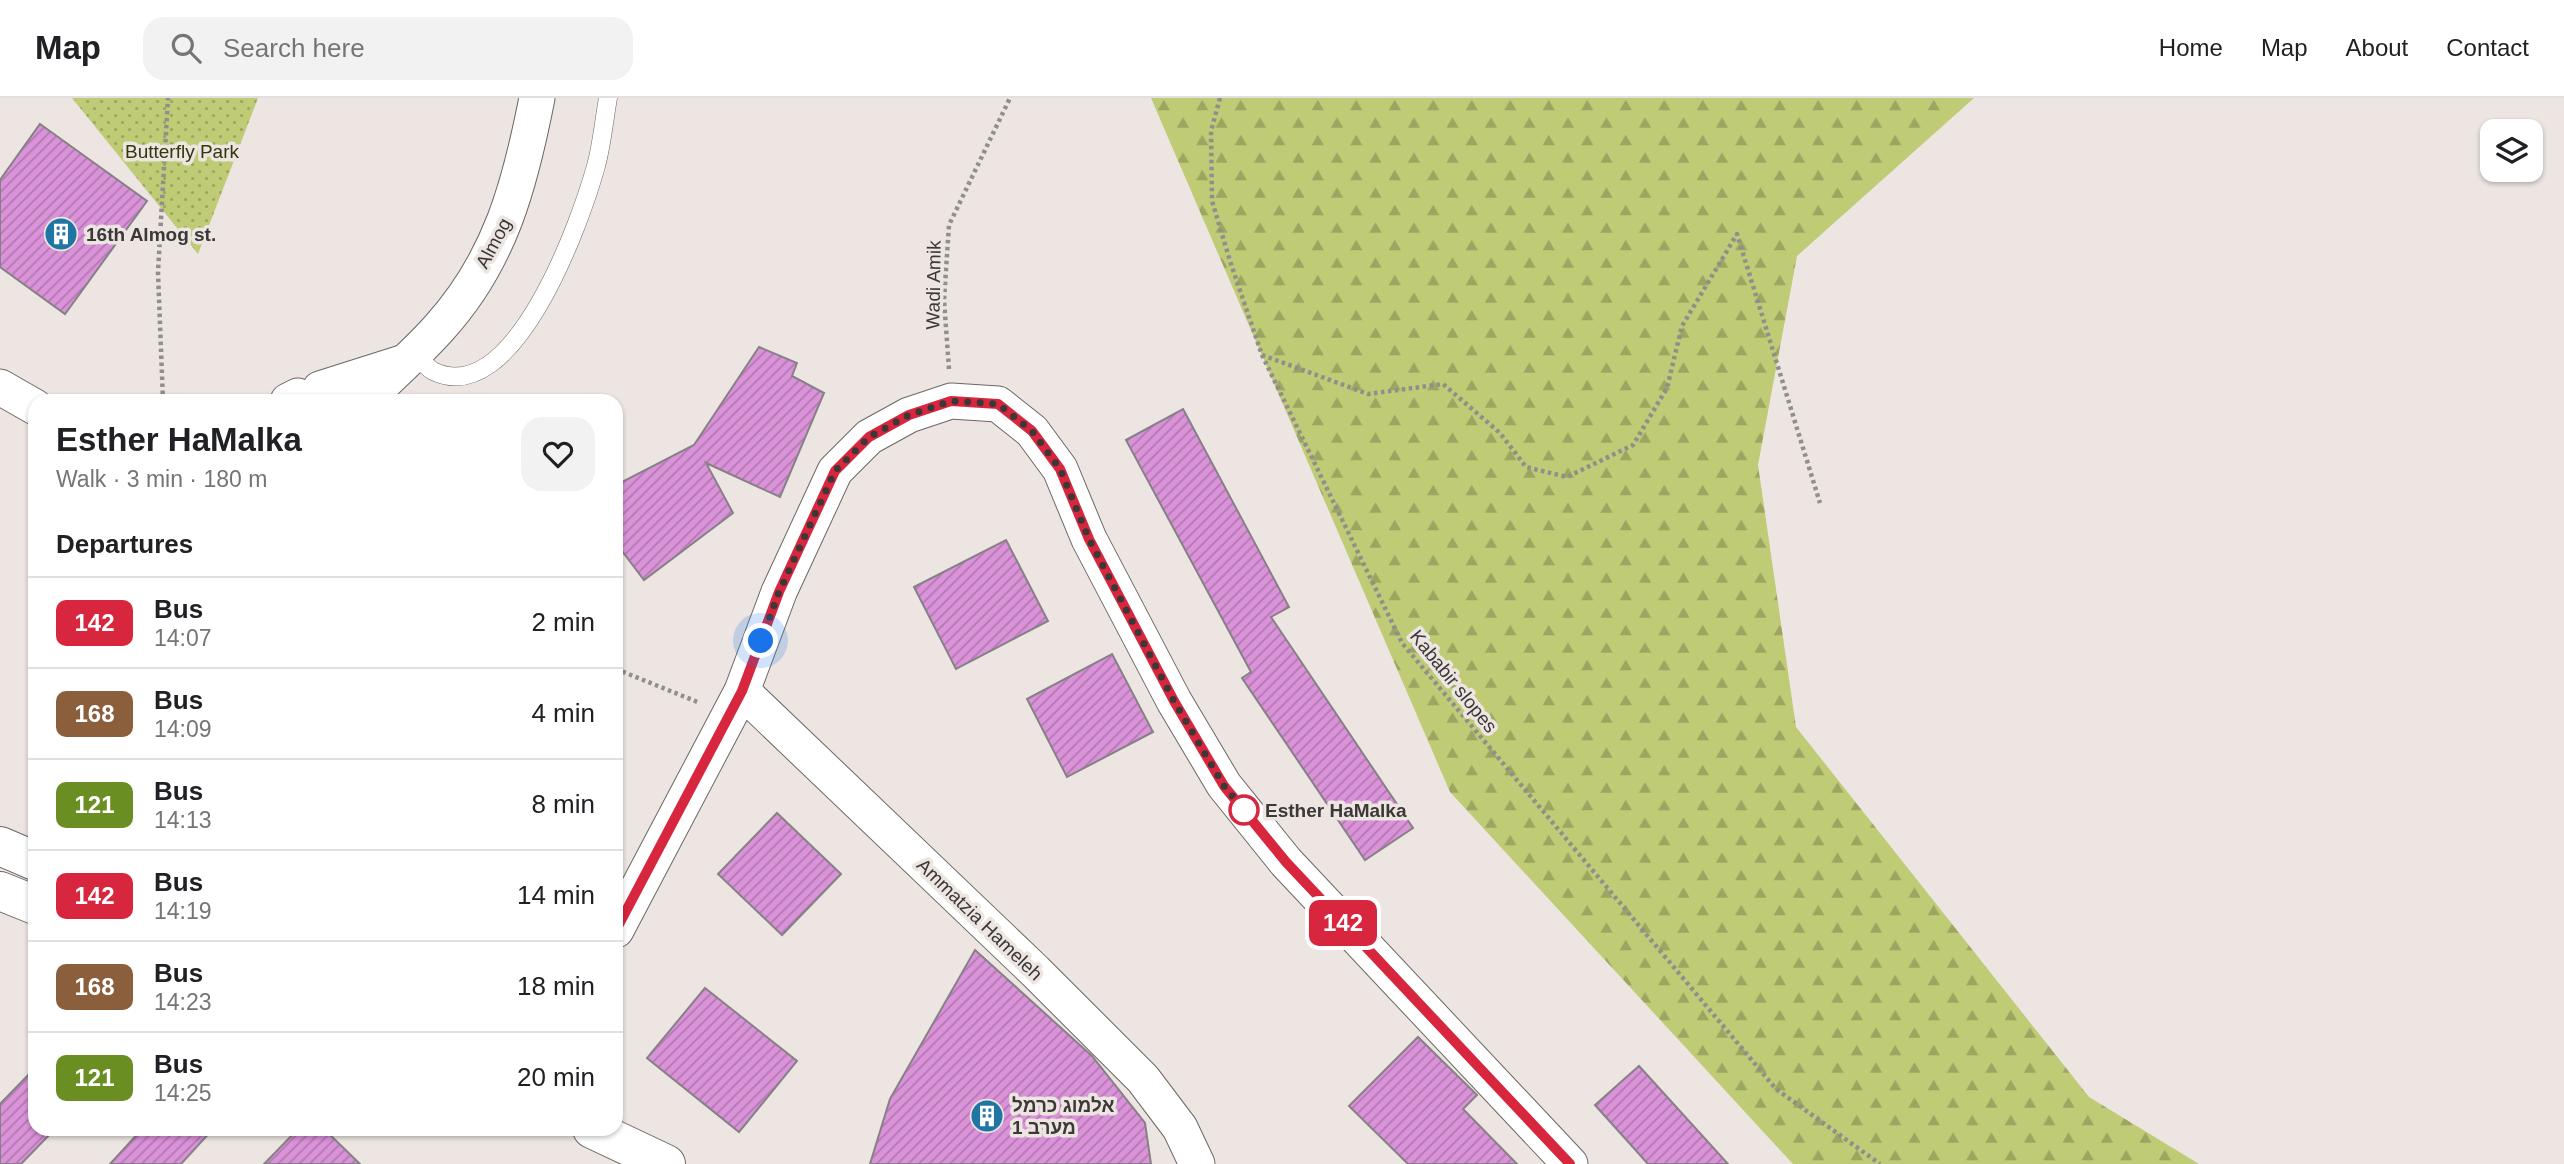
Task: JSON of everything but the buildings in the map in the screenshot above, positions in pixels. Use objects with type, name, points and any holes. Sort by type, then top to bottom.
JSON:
[{"type":"street","name":"Almog","points":[[373,394],[439,328],[488,256],[511,208],[537,98]]},
{"type":"street","name":"Almog","points":[[315,394],[408,358]]},
{"type":"street","points":[[0,387],[28,403]]},
{"type":"street","points":[[623,917],[736,703],[779,592],[835,471],[869,437],[909,415],[951,401],[998,404],[1032,431],[1060,469],[1089,539],[1174,701],[1224,786],[1286,862],[1570,1164]]},
{"type":"street","name":"Ammatzia Hameleh","points":[[736,703],[1035,971],[1143,1079],[1180,1128],[1197,1164]]},
{"type":"street","points":[[0,846],[28,858]]},
{"type":"street","points":[[0,891],[28,902]]},
{"type":"street","points":[[602,1136],[629,1156],[666,1164]]},
{"type":"lane","points":[[408,358],[432,371],[458,375],[484,368],[504,353],[523,330],[554,280],[574,227],[596,165],[608,98]]},
{"type":"path","points":[[163,394],[158,272],[168,98]]},
{"type":"path","name":"Wadi Amik","points":[[951,401],[944,300],[948,225],[1010,98]]},
{"type":"path","name":"Kababir slopes","points":[[1220,98],[1212,131],[1212,201],[1262,355],[1402,643],[1776,1089],[1880,1164]]},
{"type":"path","points":[[1262,355],[1368,394],[1443,384],[1500,433],[1526,467],[1567,477],[1633,445],[1667,388],[1682,326],[1737,234],[1819,503]]},
{"type":"path","points":[[623,671],[736,703]]},
{"type":"green space","name":"Butterfly Park","points":[[72,98],[258,98],[198,254]]},
{"type":"green space","points":[[1151,98],[1974,98],[1797,256],[1758,465],[1796,727],[2089,1097],[2199,1164],[1793,1164],[1450,792]]},
{"type":"bus line","name":"142","points":[[623,917],[742,691],[779,592],[835,471],[869,437],[909,415],[951,401],[998,404],[1032,431],[1060,469],[1089,539],[1174,701],[1224,786],[1286,862],[1570,1164]]},
{"type":"place","name":"16th Almog st.","points":[[61,234]]},
{"type":"place","name":"Esther HaMalka","points":[[1244,810]]},
{"type":"place","name":"אלמוג כרמל מערב 1","points":[[987,1116]]},
{"type":"route","points":[[761,641],[779,592],[835,471],[869,437],[909,415],[951,401],[998,404],[1032,431],[1060,469],[1089,539],[1174,701],[1224,786],[1244,810]]}]
